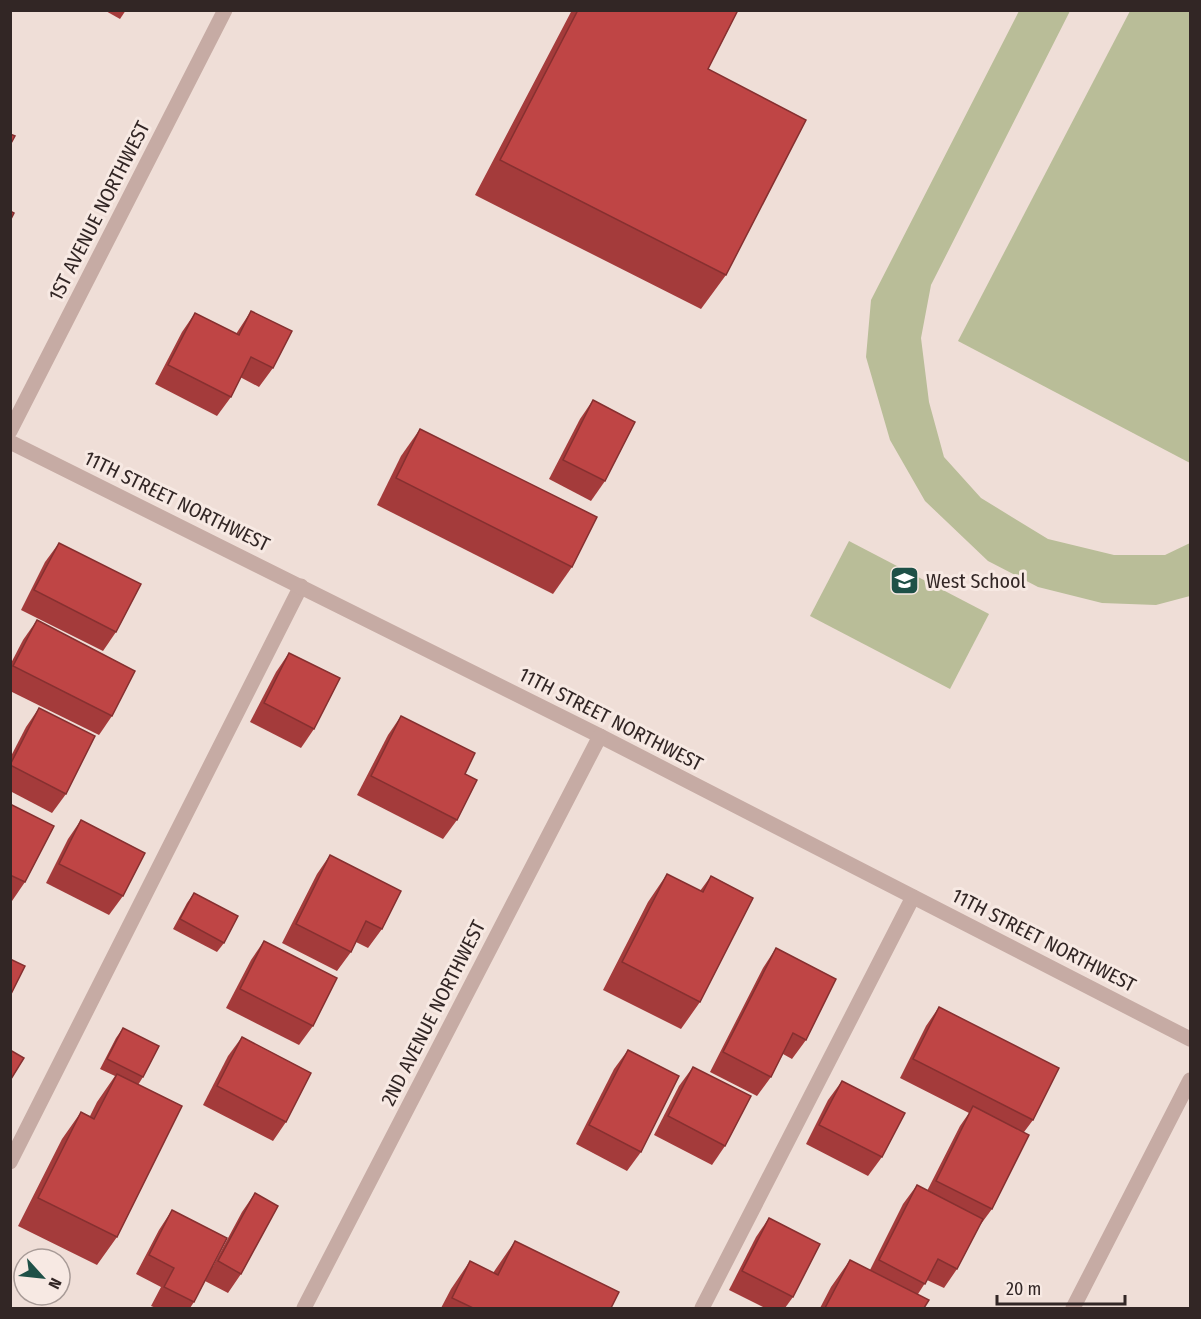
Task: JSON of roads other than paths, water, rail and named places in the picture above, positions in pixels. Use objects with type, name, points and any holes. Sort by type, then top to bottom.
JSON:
[{"type":"street","name":"1ST AVENUE NORTHWEST","points":[[10,431],[225,10]]},
{"type":"street","name":"11TH STREET NORTHWEST","points":[[10,442],[600,736],[1191,1039]]},
{"type":"street","points":[[10,1162],[301,586]]},
{"type":"street","name":"2ND AVENUE NORTHWEST","points":[[304,1308],[600,736]]},
{"type":"street","points":[[702,1308],[914,897]]},
{"type":"street","points":[[1073,1308],[1191,1080]]},
{"type":"place","name":"West School","points":[[905,581]]}]
